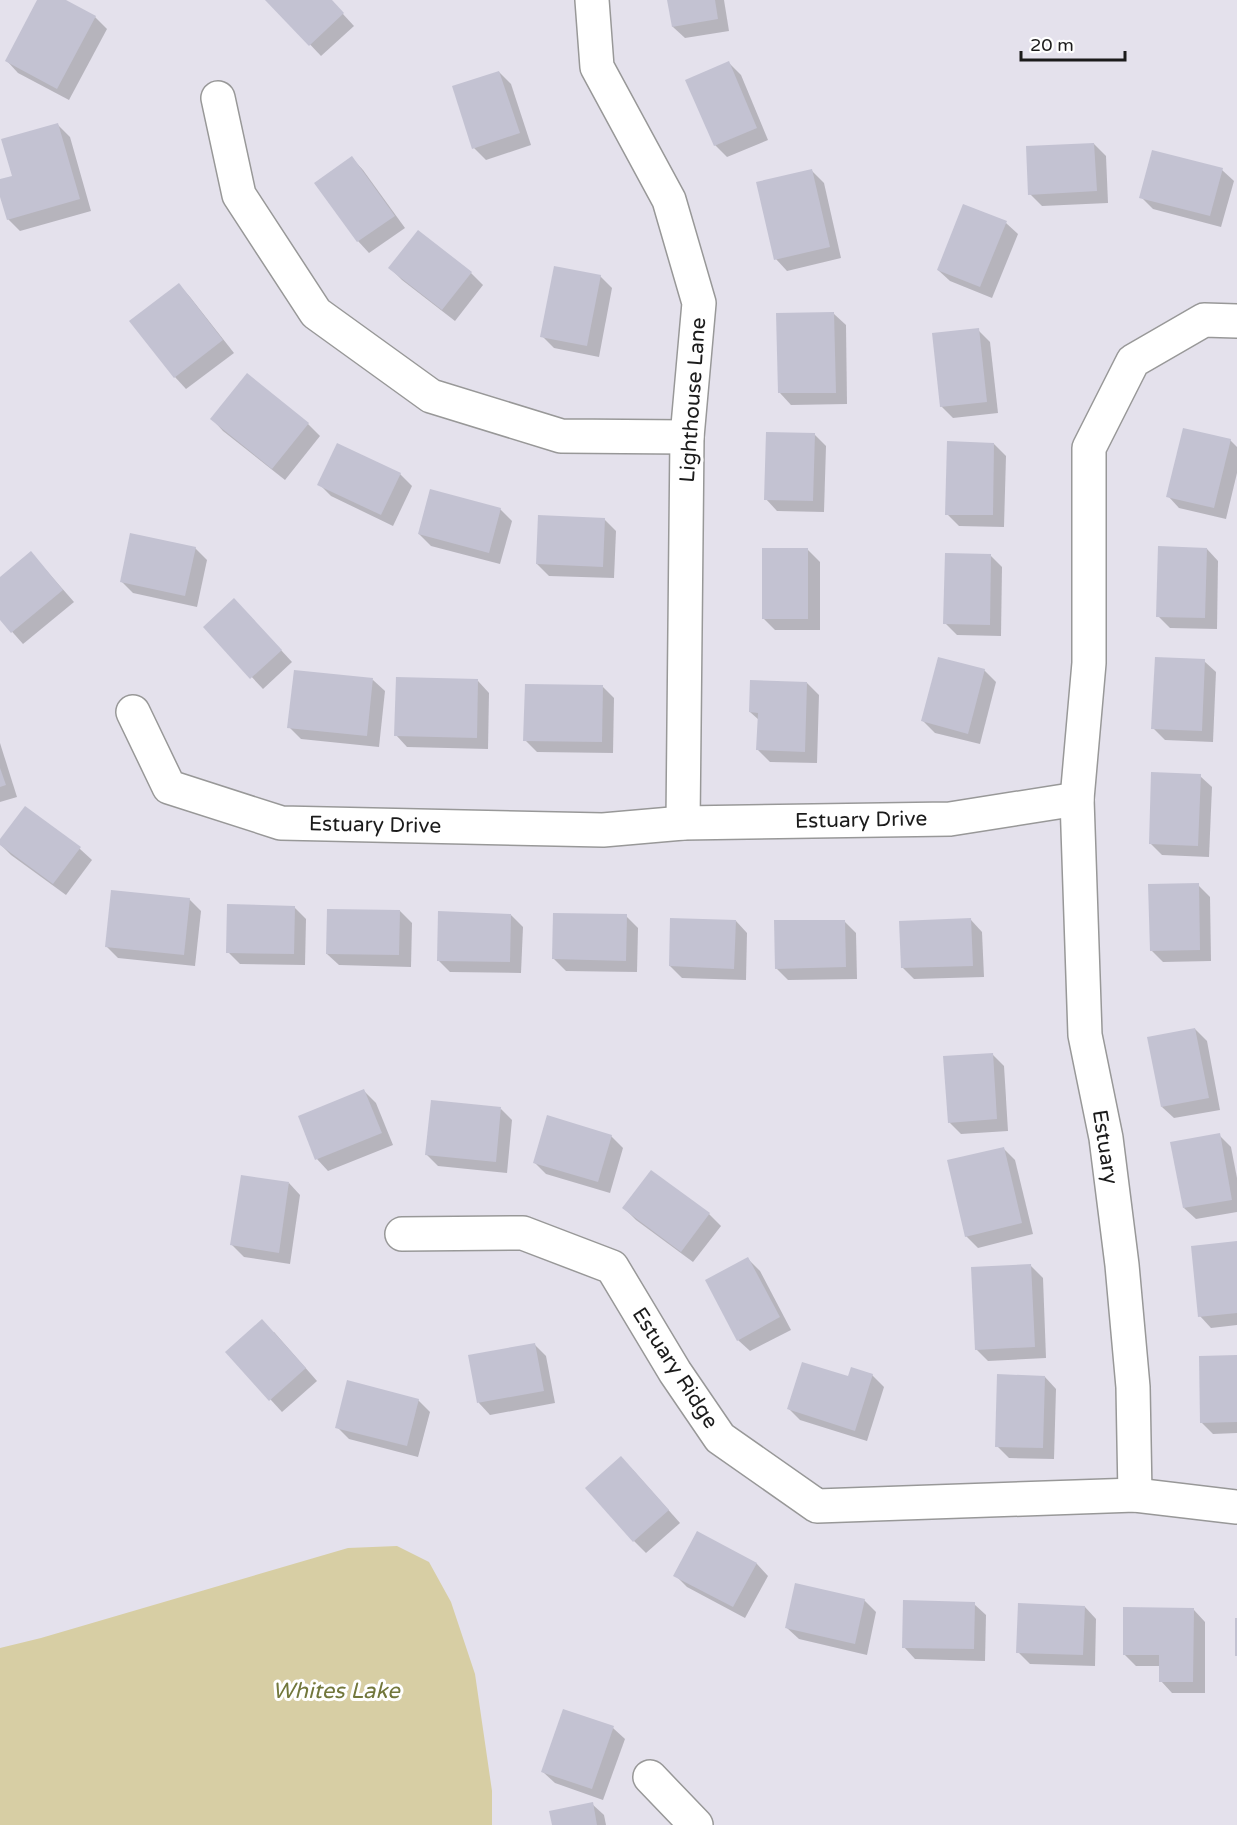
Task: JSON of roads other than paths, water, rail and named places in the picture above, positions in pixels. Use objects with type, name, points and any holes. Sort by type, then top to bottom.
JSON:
[{"type":"street","name":"Lighthouse Lane","points":[[592,0],[597,67],[669,200],[699,303],[687,437],[683,823]]},
{"type":"street","points":[[218,98],[239,195],[316,313],[431,396],[561,436],[687,437]]},
{"type":"street","points":[[1077,799],[1089,663],[1089,448],[1133,361],[1204,320],[1237,321]]},
{"type":"street","name":"Estuary Drive","points":[[133,712],[169,787],[281,823],[603,830],[683,823],[950,819],[1077,799]]},
{"type":"street","name":"Estuary","points":[[1077,799],[1085,1035],[1106,1138],[1122,1265],[1133,1387],[1135,1495]]},
{"type":"street","name":"Estuary Ridge","points":[[402,1234],[523,1233],[612,1267],[675,1372],[720,1438],[817,1506],[1135,1495],[1237,1508]]},
{"type":"street","points":[[650,1777],[696,1825]]},
{"type":"water","name":"Whites Lake","points":[[397,1546],[429,1562],[451,1602],[475,1674],[492,1791],[492,1825],[0,1825],[0,1648],[348,1548]]}]
